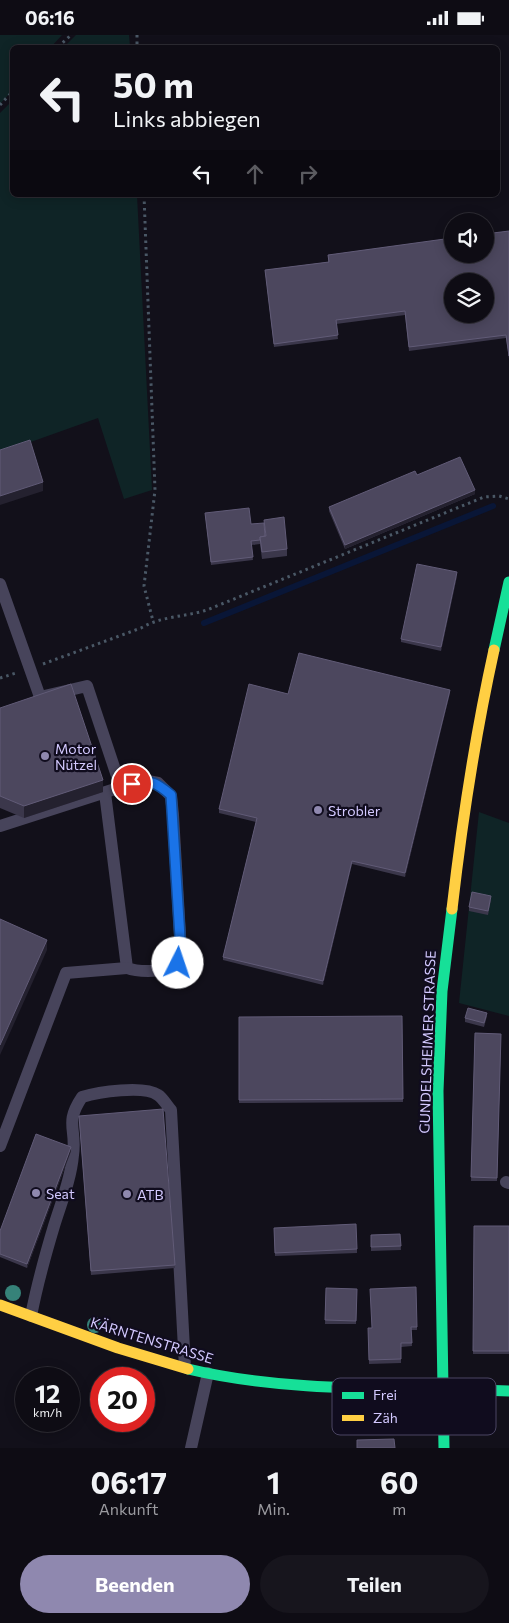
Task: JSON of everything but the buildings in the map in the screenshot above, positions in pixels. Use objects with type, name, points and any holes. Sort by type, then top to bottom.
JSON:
[{"type":"street","name":"GUNDELSHEIMER STRASSE","points":[[444,1378],[438,1100],[442,991],[464,807],[477,729],[509,582]]},
{"type":"street","name":"KÄRNTENSTRASSE","points":[[0,1305],[208,1373],[238,1379],[332,1388]]},
{"type":"street","name":"KÄRNTENSTRASSE","points":[[496,1390],[509,1391]]},
{"type":"street","name":"GUNDELSHEIMER STRASSE","points":[[444,1435],[444,1448]]},
{"type":"lane","points":[[0,584],[40,697],[87,686],[121,788]]},
{"type":"lane","points":[[0,826],[143,780],[158,783],[171,795],[181,953],[178,963],[172,968],[137,971],[127,968],[66,973],[0,1145]]},
{"type":"lane","points":[[105,793],[127,968]]},
{"type":"lane","points":[[31,1316],[41,1267],[72,1166],[75,1145],[71,1121],[75,1108],[82,1097],[100,1092],[142,1091],[158,1094],[171,1110],[185,1367]]},
{"type":"lane","points":[[191,1448],[208,1373]]},
{"type":"path","points":[[60,45],[71,35]]},
{"type":"path","points":[[0,105],[10,94]]},
{"type":"path","points":[[144,197],[155,490],[144,586],[153,621]]},
{"type":"path","points":[[0,678],[30,669],[141,628],[153,621],[192,615],[207,610],[484,497],[499,496],[509,499]]},
{"type":"green space","points":[[0,35],[62,35],[53,45],[10,45],[10,93],[0,104]]},
{"type":"green space","points":[[76,35],[129,35],[130,45],[66,45]]},
{"type":"green space","points":[[10,103],[10,197],[137,197],[152,490],[124,499],[98,418],[0,453],[0,113]]},
{"type":"green space","points":[[479,812],[509,823],[509,1016],[459,1003]]},
{"type":"waterway","points":[[204,623],[493,506]]},
{"type":"traffic: fast","points":[[494,650],[509,582]]},
{"type":"traffic: fast","points":[[443,1378],[438,1091],[442,991],[452,909]]},
{"type":"traffic: fast","points":[[188,1369],[267,1382],[332,1387]]},
{"type":"traffic: fast","points":[[496,1391],[509,1391]]},
{"type":"traffic: fast","points":[[444,1435],[444,1448]]},
{"type":"traffic: slow","points":[[452,909],[470,779],[494,650]]},
{"type":"traffic: slow","points":[[0,1305],[118,1348],[188,1369]]},
{"type":"place","name":"Motor Nützel","points":[[45,756]]},
{"type":"place","name":"Strobler","points":[[318,810]]},
{"type":"place","name":"Seat","points":[[36,1193]]},
{"type":"place","name":"ATB","points":[[127,1194]]},
{"type":"route","points":[[132,784],[143,780],[158,783],[171,795],[181,953],[178,963]]}]
